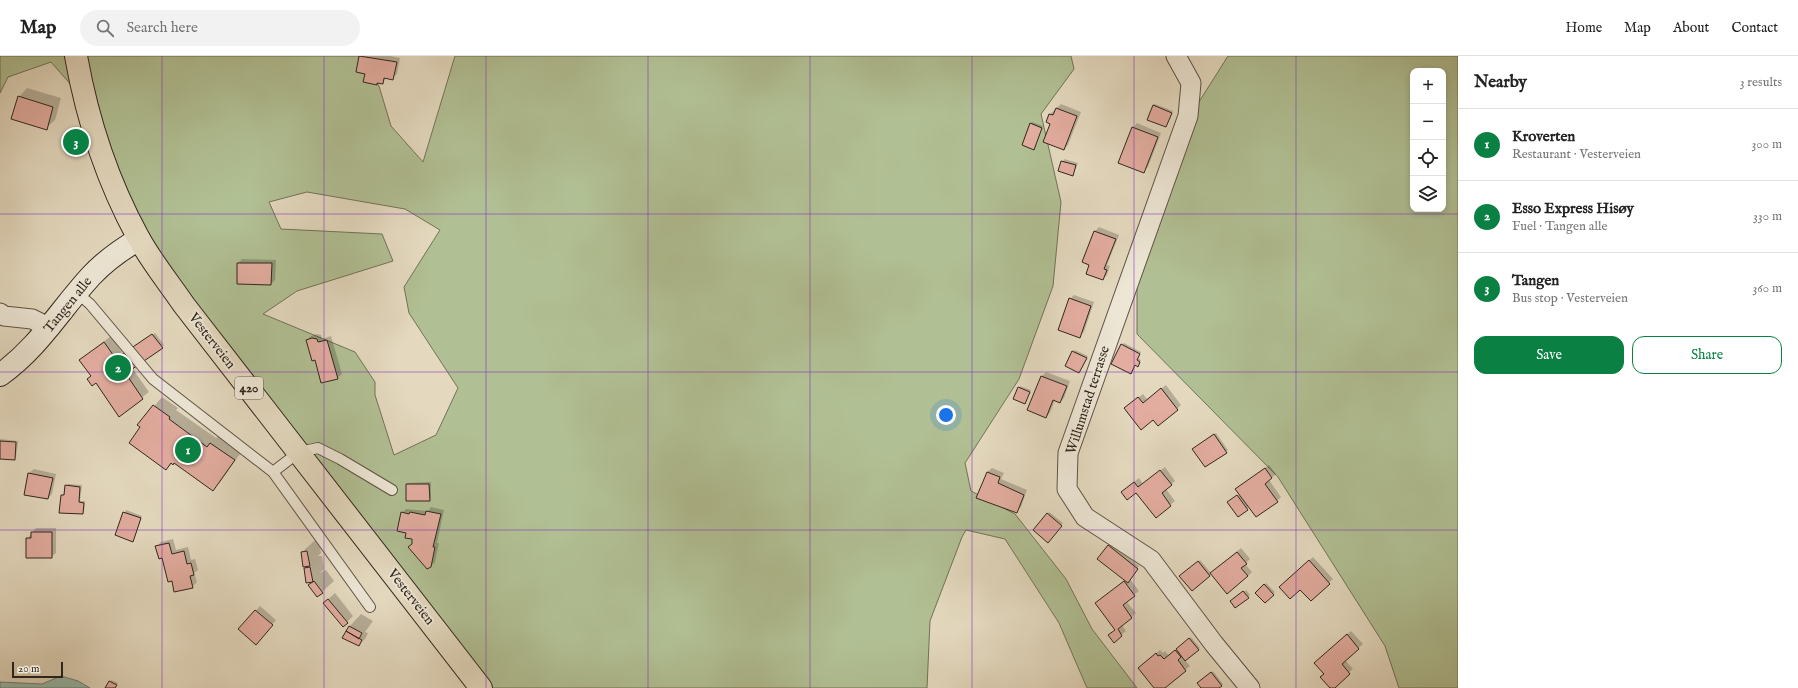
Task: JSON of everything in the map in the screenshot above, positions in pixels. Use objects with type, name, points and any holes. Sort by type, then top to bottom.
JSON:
[{"type":"main road","name":"Vesterveien","points":[[76,56],[80,77],[108,171],[122,205],[139,238],[184,305],[481,688]]},
{"type":"main road","name":"Tangen alle","points":[[0,375],[20,361],[50,328],[91,275],[115,254],[139,238]]},
{"type":"street","name":"Willumstad terrasse","points":[[1176,56],[1191,83],[1188,116],[1068,453],[1067,488],[1085,517],[1151,560],[1214,644],[1250,688]]},
{"type":"street","points":[[0,313],[4,316],[32,319],[50,328]]},
{"type":"lane","points":[[77,294],[90,304],[153,379],[272,472],[370,607]]},
{"type":"lane","points":[[272,472],[299,452],[318,448],[340,459],[392,490]]},
{"type":"shaded area","points":[[0,56],[359,56],[379,86],[391,126],[423,162],[455,56],[1071,56],[1074,69],[1041,114],[1061,202],[1053,286],[1019,379],[965,463],[971,491],[1015,514],[1066,579],[1092,629],[1137,688],[1087,688],[1059,623],[1005,539],[966,530],[930,621],[927,688],[482,688],[289,430],[112,189],[80,95],[51,62],[8,77],[0,93]],"holes":[[[307,192],[405,209],[440,230],[404,287],[409,313],[458,388],[436,435],[394,455],[375,395],[375,382],[355,352],[263,314],[297,291],[393,261],[382,234],[281,229],[269,202]]]},
{"type":"shaded area","points":[[1228,56],[1458,56],[1458,688],[1399,688],[1385,646],[1278,477],[1137,334],[1137,273],[1185,124]]},
{"type":"shaded area","points":[[61,676],[78,681],[90,688],[0,688],[0,682],[42,684]]},
{"type":"building","points":[[359,56],[397,62],[393,80],[384,78],[383,84],[377,83],[377,85],[363,82],[365,74],[356,72]]},
{"type":"building","points":[[18,96],[53,107],[47,130],[11,119]]},
{"type":"building","points":[[1153,105],[1172,113],[1166,127],[1147,120]]},
{"type":"building","points":[[1056,108],[1077,116],[1064,150],[1043,142],[1050,124],[1046,122],[1049,114],[1053,115]]},
{"type":"building","points":[[1030,123],[1042,128],[1034,150],[1022,145]]},
{"type":"building","points":[[1132,127],[1158,137],[1144,173],[1118,163]]},
{"type":"building","points":[[1061,161],[1076,165],[1073,176],[1058,171]]},
{"type":"building","points":[[1094,231],[1116,239],[1104,269],[1107,270],[1103,280],[1086,274],[1089,265],[1082,262]]},
{"type":"building","points":[[237,263],[272,263],[271,285],[237,284]]},
{"type":"building","points":[[1069,298],[1091,306],[1080,338],[1058,330]]},
{"type":"building","points":[[152,334],[163,348],[122,376],[112,361]]},
{"type":"building","points":[[312,338],[317,339],[318,342],[327,340],[338,379],[321,383],[315,360],[312,361],[306,340]]},
{"type":"building","points":[[104,342],[116,359],[112,361],[122,376],[126,374],[143,399],[119,417],[96,383],[92,386],[87,379],[91,376],[79,360]]},
{"type":"building","points":[[1121,344],[1140,354],[1137,360],[1140,362],[1138,367],[1135,365],[1131,374],[1111,364]]},
{"type":"building","points":[[1072,351],[1087,358],[1079,373],[1065,366]]},
{"type":"building","points":[[1041,376],[1067,386],[1060,403],[1053,400],[1046,418],[1027,410]]},
{"type":"building","points":[[1018,387],[1030,392],[1025,404],[1013,399]]},
{"type":"building","points":[[1161,388],[1178,410],[1158,426],[1153,420],[1141,430],[1124,408],[1138,397],[1143,403]]},
{"type":"building","points":[[153,405],[170,417],[169,419],[207,447],[210,443],[235,460],[213,491],[174,463],[173,465],[171,463],[166,470],[129,443],[140,427],[137,425]]},
{"type":"building","points":[[1214,434],[1227,453],[1205,467],[1192,449]]},
{"type":"building","points":[[0,441],[16,442],[15,460],[0,459]]},
{"type":"building","points":[[1265,468],[1272,478],[1265,484],[1278,502],[1256,517],[1235,489]]},
{"type":"building","points":[[1160,470],[1172,485],[1162,493],[1171,506],[1156,518],[1136,493],[1127,500],[1121,492],[1134,482],[1138,487]]},
{"type":"building","points":[[987,472],[1000,477],[998,483],[1024,495],[1017,513],[976,498]]},
{"type":"building","points":[[28,473],[53,478],[48,499],[24,495]]},
{"type":"building","points":[[406,484],[429,484],[430,501],[406,501]]},
{"type":"building","points":[[65,485],[80,487],[79,502],[84,503],[83,514],[59,513],[61,495],[64,495]]},
{"type":"building","points":[[1237,495],[1248,510],[1238,517],[1227,502]]},
{"type":"building","points":[[426,511],[441,514],[433,547],[435,547],[431,567],[427,569],[408,547],[412,544],[412,539],[405,538],[406,533],[397,531],[401,512],[425,515]]},
{"type":"building","points":[[123,512],[141,518],[133,542],[115,535]]},
{"type":"building","points":[[1047,513],[1062,526],[1048,543],[1033,530]]},
{"type":"building","points":[[31,532],[52,532],[52,558],[26,558],[26,538],[31,538]]},
{"type":"building","points":[[169,543],[172,554],[184,551],[187,564],[191,563],[194,575],[190,576],[193,588],[174,592],[172,581],[168,582],[162,558],[159,559],[155,546]]},
{"type":"building","points":[[1108,545],[1138,569],[1128,583],[1097,559]]},
{"type":"building","points":[[307,551],[310,566],[303,567],[301,552]]},
{"type":"building","points":[[1237,552],[1247,564],[1241,568],[1248,576],[1227,594],[1210,573]]},
{"type":"building","points":[[1309,560],[1330,584],[1311,601],[1300,590],[1290,599],[1279,587]]},
{"type":"building","points":[[1198,561],[1210,576],[1192,591],[1179,576]]},
{"type":"building","points":[[310,567],[313,582],[306,583],[304,568]]},
{"type":"building","points":[[314,581],[323,593],[317,597],[308,585]]},
{"type":"building","points":[[1124,581],[1135,596],[1123,605],[1132,618],[1118,629],[1122,636],[1114,643],[1108,635],[1115,630],[1095,603]]},
{"type":"building","points":[[1264,584],[1274,595],[1265,603],[1255,593]]},
{"type":"building","points":[[1243,591],[1249,598],[1235,608],[1230,601]]},
{"type":"building","points":[[328,599],[348,623],[343,627],[323,603]]},
{"type":"building","points":[[255,610],[273,625],[256,645],[238,629]]},
{"type":"building","points":[[349,626],[362,633],[359,639],[346,631]]},
{"type":"building","points":[[346,631],[362,640],[359,646],[342,638]]},
{"type":"building","points":[[1347,634],[1359,649],[1342,664],[1350,674],[1335,688],[1330,688],[1320,677],[1324,674],[1314,663]]},
{"type":"building","points":[[1189,638],[1199,650],[1185,661],[1176,649]]},
{"type":"building","points":[[1175,650],[1181,657],[1178,660],[1186,671],[1165,688],[1154,688],[1138,668],[1156,653],[1164,659]]},
{"type":"building","points":[[1211,672],[1222,686],[1219,688],[1201,688],[1197,683]]},
{"type":"building","points":[[109,681],[117,685],[115,688],[105,688]]},
{"type":"place","name":"Tangen","points":[[76,142]]},
{"type":"place","name":"Esso Express Hisøy","points":[[118,368]]},
{"type":"place","name":"Kroverten","points":[[188,450]]}]
